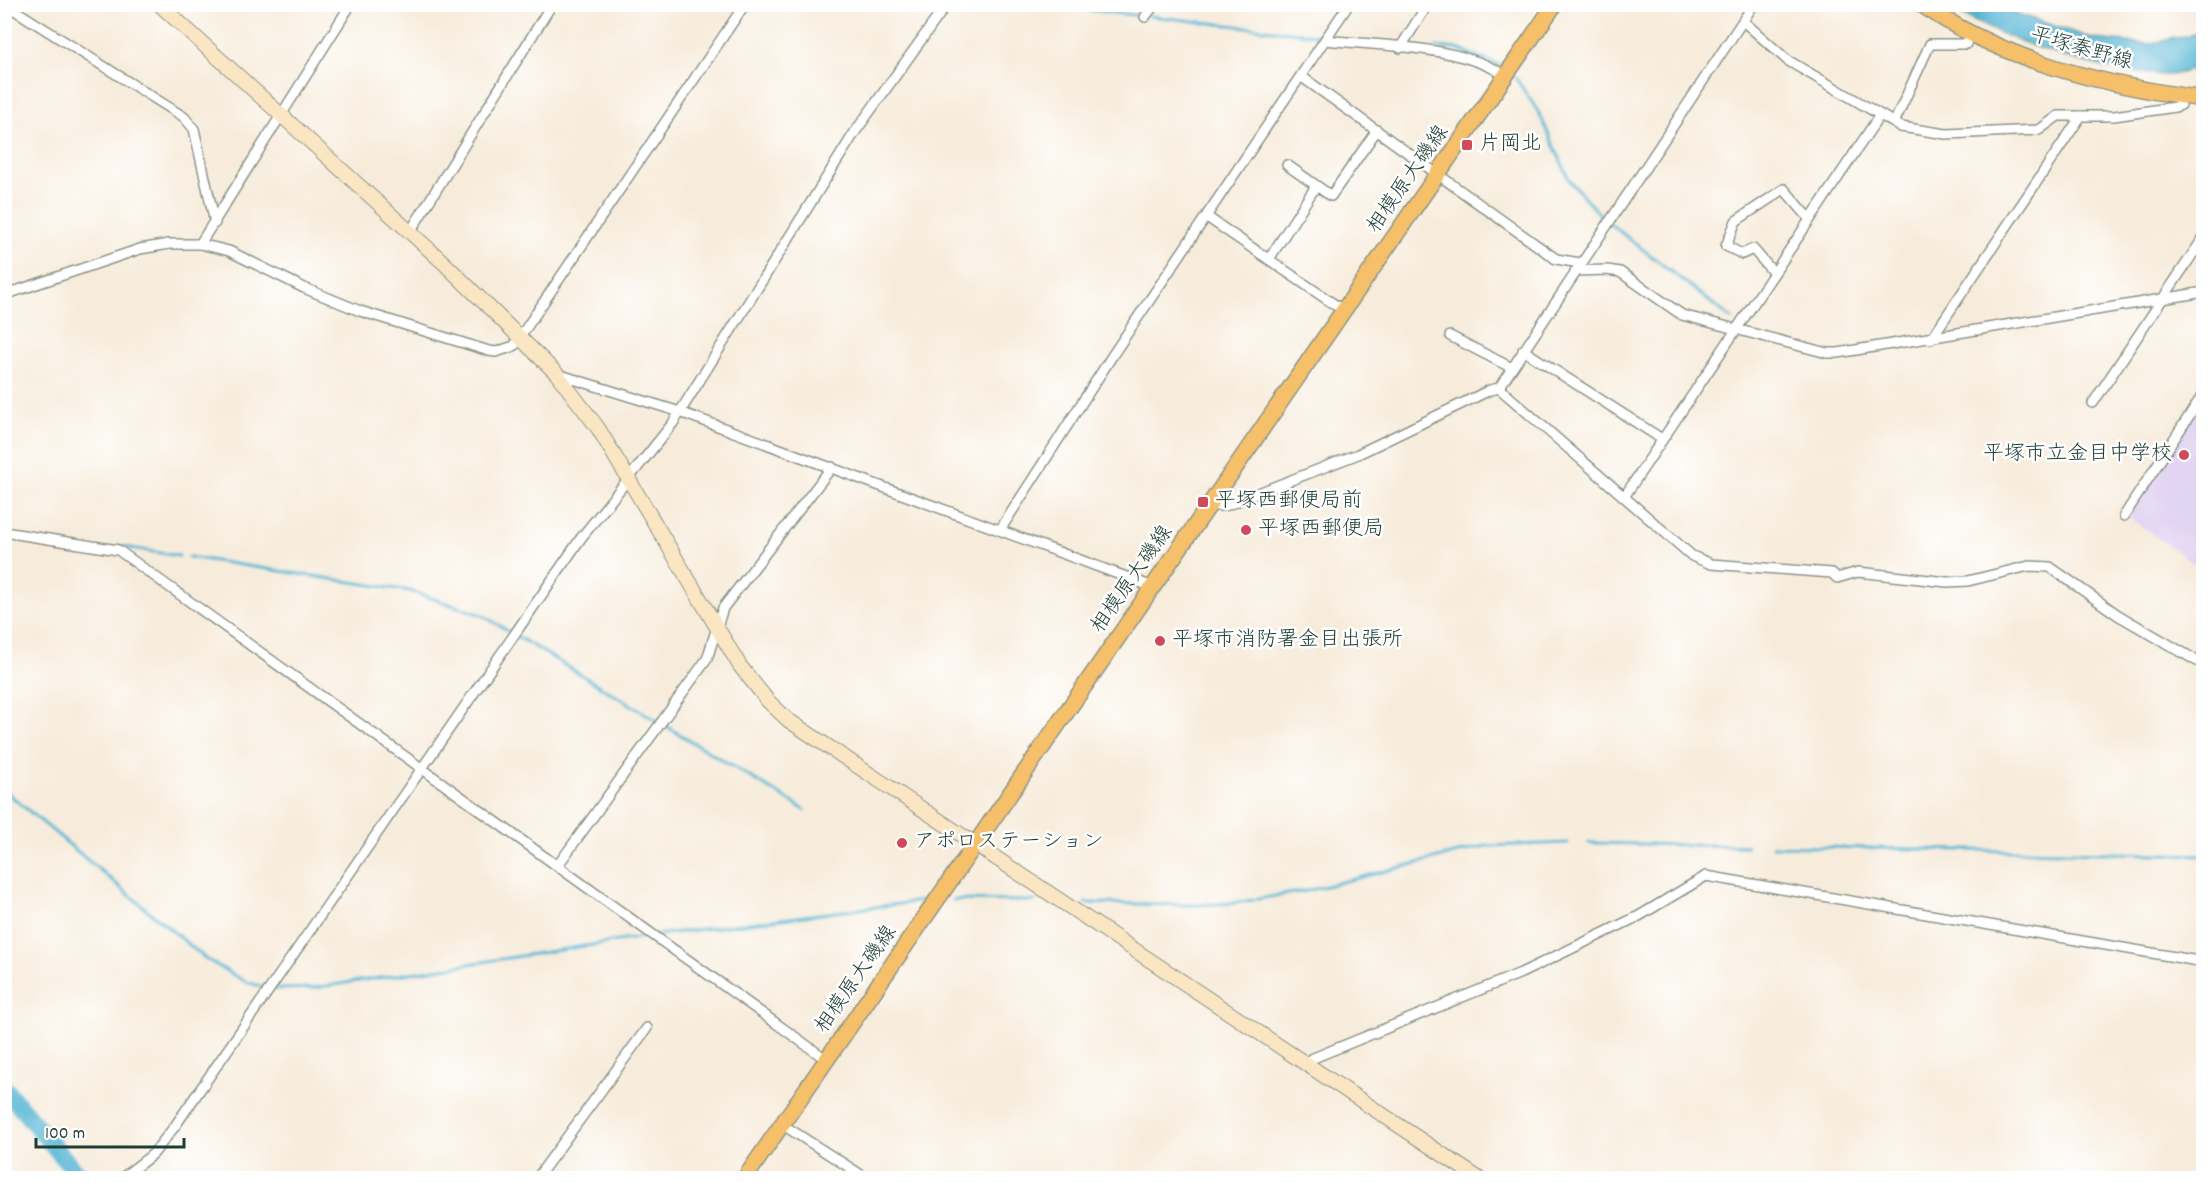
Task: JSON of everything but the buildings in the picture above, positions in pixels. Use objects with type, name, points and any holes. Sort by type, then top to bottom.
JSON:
[{"type":"main road","name":"相模原大磯線","points":[[745,1179],[1555,4]]},
{"type":"main road","name":"平塚秦野線","points":[[1921,4],[1971,34],[2022,56],[2090,77],[2204,99]]},
{"type":"street","points":[[5,4],[184,117],[194,129],[215,224]]},
{"type":"street","points":[[159,4],[410,232],[522,337],[556,373],[598,428],[740,666],[768,701],[788,720],[1478,1179]]},
{"type":"street","points":[[200,244],[283,116],[351,4]]},
{"type":"street","points":[[410,232],[552,4]]},
{"type":"street","points":[[4,295],[140,249],[169,244],[200,244],[229,251],[304,288],[360,311],[489,351],[496,352],[514,346],[745,4]]},
{"type":"street","points":[[124,1176],[153,1154],[175,1126],[581,538],[680,412],[855,132],[947,4]]},
{"type":"street","points":[[1147,15],[1155,4]]},
{"type":"street","points":[[1000,530],[1114,353],[1349,4]]},
{"type":"street","points":[[1401,44],[1428,4]]},
{"type":"street","points":[[1210,506],[1224,506],[1358,454],[1490,390],[1499,388],[1755,4]]},
{"type":"street","points":[[1743,21],[1787,60],[1894,123],[1909,128],[1946,134],[2039,130],[2058,116],[2114,116],[2175,107],[2181,105],[2183,96]]},
{"type":"street","points":[[1894,123],[1930,44],[1966,44],[1971,34]]},
{"type":"street","points":[[1326,40],[1401,44],[1472,59],[1506,76]]},
{"type":"street","points":[[1302,77],[1556,259],[1578,267],[1620,272],[1682,315],[1827,353],[1930,339],[2204,292]]},
{"type":"street","points":[[1624,497],[1880,115]]},
{"type":"street","points":[[1930,339],[2081,116]]},
{"type":"street","points":[[1287,165],[1331,196],[1377,130]]},
{"type":"street","points":[[1269,259],[1316,186]]},
{"type":"street","points":[[1773,272],[1753,249],[1742,254],[1726,246],[1736,221],[1784,189],[1810,219]]},
{"type":"street","points":[[1207,217],[1344,311]]},
{"type":"street","points":[[2093,403],[2204,237]]},
{"type":"street","points":[[1450,336],[1512,368]]},
{"type":"street","points":[[1523,350],[1662,439]]},
{"type":"street","points":[[556,373],[680,412],[1153,588]]},
{"type":"street","points":[[1499,388],[1692,556],[1711,564],[1832,573],[1837,578],[1858,572],[1947,582],[1968,580],[2029,566],[2050,567],[2118,615],[2204,665]]},
{"type":"street","points":[[2124,516],[2204,393]]},
{"type":"street","points":[[558,865],[707,659],[723,608],[832,467]]},
{"type":"street","points":[[4,532],[118,550],[827,1060]]},
{"type":"street","points":[[1307,1065],[1311,1059],[1521,973],[1639,916],[1706,876],[2204,962]]},
{"type":"street","points":[[537,1179],[646,1028]]},
{"type":"street","points":[[783,1125],[866,1179]]},
{"type":"shaded area","name":"平塚市立金目中学校","points":[[2203,397],[2203,570],[2127,516]]},
{"type":"water","points":[[1947,5],[1998,5],[2018,14],[2094,39],[2148,44],[2203,32],[2203,66],[2168,75],[2114,69],[2084,62],[1994,31]]},
{"type":"waterway","points":[[1035,4],[1143,16]]},
{"type":"waterway","points":[[1150,16],[1325,36]]},
{"type":"waterway","points":[[1436,47],[1457,49],[1503,66]]},
{"type":"waterway","points":[[1515,77],[1539,113],[1570,181],[1604,219],[1732,319]]},
{"type":"waterway","points":[[118,546],[179,556]]},
{"type":"waterway","points":[[189,557],[410,591],[482,615],[805,810]]},
{"type":"waterway","points":[[4,790],[206,959],[246,982],[267,988]]},
{"type":"waterway","points":[[1085,903],[1196,905],[1234,903],[1306,891],[1486,846],[1568,843]]},
{"type":"waterway","points":[[1589,843],[1747,846]]},
{"type":"waterway","points":[[1772,846],[2204,855]]},
{"type":"waterway","points":[[953,900],[1035,901]]},
{"type":"waterway","points":[[656,935],[922,901]]},
{"type":"waterway","points":[[274,989],[314,988],[650,936]]},
{"type":"waterway","points":[[4,1088],[81,1178]]},
{"type":"place","name":"片岡北","points":[[1467,145]]},
{"type":"place","name":"平塚市立金目中学校","points":[[2184,455]]},
{"type":"place","name":"平塚西郵便局前","points":[[1203,502]]},
{"type":"place","name":"平塚西郵便局","points":[[1246,530]]},
{"type":"place","name":"平塚市消防署金目出張所","points":[[1160,641]]},
{"type":"place","name":"アポロステーション","points":[[902,843]]}]
